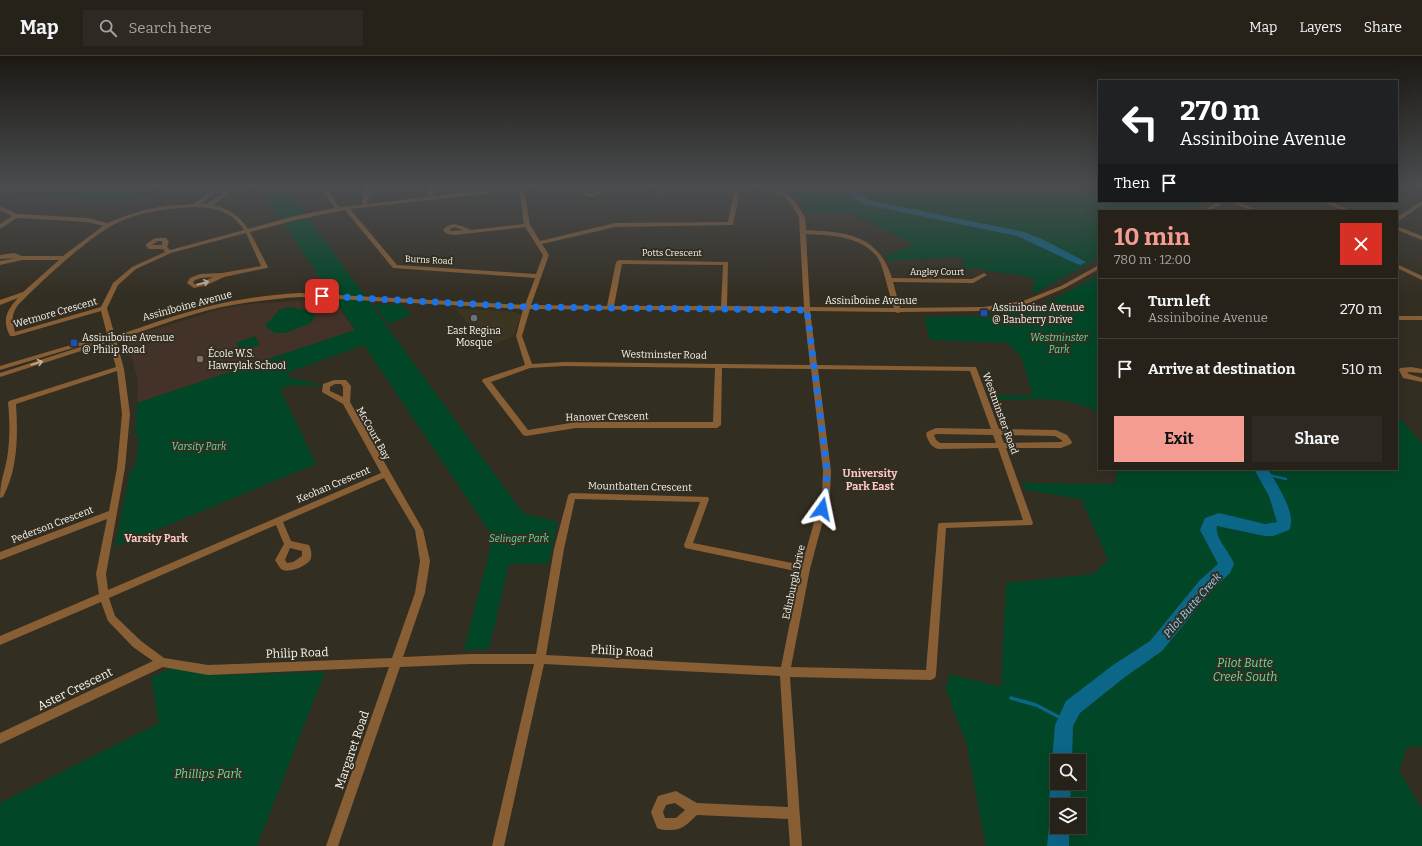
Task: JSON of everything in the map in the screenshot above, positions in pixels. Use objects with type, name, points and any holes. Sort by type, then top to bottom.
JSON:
[{"type":"street","points":[[99,223],[108,225]]},
{"type":"street","name":"Wetmore Crescent","points":[[104,308],[12,335],[9,319],[11,311],[24,294],[65,258],[108,225],[114,223]]},
{"type":"street","name":"Wetmore Crescent","points":[[222,275],[265,267],[241,223]]},
{"type":"street","points":[[112,337],[104,308],[115,284],[134,268],[169,252],[280,223]]},
{"type":"street","name":"Burns Road","points":[[358,223],[395,267],[538,276]]},
{"type":"street","points":[[538,243],[615,226],[731,223]]},
{"type":"street","name":"Edinburgh Drive","points":[[796,846],[785,672],[805,570],[826,494],[826,478],[815,367],[807,310],[802,223]]},
{"type":"street","points":[[469,231],[527,225],[546,255],[527,307],[519,336],[529,366]]},
{"type":"street","points":[[1398,228],[1422,238]]},
{"type":"street","points":[[803,232],[833,234],[862,243],[873,250],[881,258],[898,310]]},
{"type":"street","points":[[164,247],[169,252]]},
{"type":"street","points":[[0,257],[14,255],[22,258]]},
{"type":"street","points":[[0,263],[22,258],[65,258]]},
{"type":"street","name":"Potts Crescent","points":[[610,307],[619,262],[726,263],[724,308]]},
{"type":"street","points":[[1398,266],[1422,278]]},
{"type":"street","name":"Assiniboine Avenue","points":[[0,368],[76,344],[112,337],[221,305],[264,297],[300,295],[527,307],[807,310],[984,309],[1024,303],[1063,286],[1098,268]]},
{"type":"street","name":"Angley Court","points":[[888,280],[973,281],[984,275]]},
{"type":"street","name":"Wetmore Crescent","points":[[0,303],[24,294]]},
{"type":"street","name":"Wetmore Crescent","points":[[0,308],[11,311]]},
{"type":"street","points":[[1398,318],[1422,318]]},
{"type":"street","name":"Assiniboine Avenue","points":[[0,375],[78,351],[112,337]]},
{"type":"street","name":"Philip Road","points":[[112,337],[124,389],[126,414],[121,468],[101,574],[104,597],[112,618],[137,644],[162,662],[208,670],[471,659],[540,659],[785,672]]},
{"type":"street","name":"Westminster Road","points":[[529,366],[564,364],[973,369],[1029,523],[942,525],[931,675],[785,672]]},
{"type":"street","name":"Hanover Crescent","points":[[529,366],[486,382],[526,433],[576,425],[717,425],[719,366]]},
{"type":"street","points":[[0,495],[13,449],[14,425],[12,403],[119,368]]},
{"type":"street","points":[[1422,371],[1411,369],[1403,370],[1406,376],[1422,380]]},
{"type":"street","name":"McCourt Bay","points":[[346,402],[386,474]]},
{"type":"street","points":[[996,431],[1056,434],[1064,437],[1068,442],[1060,445],[1000,445],[938,446],[932,441],[930,434],[936,432],[996,431]]},
{"type":"street","name":"Keohan Crescent","points":[[104,597],[386,474],[419,530],[425,561],[420,593],[397,662]]},
{"type":"street","name":"Mountbatten Crescent","points":[[540,659],[559,549],[572,496],[705,499],[688,545],[805,570]]},
{"type":"street","name":"Pederson Crescent","points":[[0,556],[113,513]]},
{"type":"street","points":[[278,520],[288,544]]},
{"type":"street","points":[[0,641],[104,597]]},
{"type":"street","points":[[498,846],[540,659]]},
{"type":"street","name":"Aster Crescent","points":[[0,739],[162,662]]},
{"type":"street","name":"Margaret Road","points":[[332,846],[397,662]]},
{"type":"street","points":[[695,809],[794,813]]},
{"type":"shaded area","name":"École W.S. Hawrylak School","points":[[307,300],[335,301],[355,331],[137,403],[138,381],[126,338],[221,309],[249,304]]},
{"type":"shaded area","points":[[455,308],[516,312],[521,315],[514,336],[488,347]]},
{"type":"green space","name":"Selinger Park","points":[[283,223],[312,223],[523,513],[558,522],[548,564],[509,564],[489,649],[464,650],[493,537],[364,345],[292,371],[287,377],[323,385],[322,386],[291,385],[280,389],[316,464],[115,547],[130,472],[136,465],[139,439],[135,434],[137,403],[355,330]]},
{"type":"green space","points":[[871,223],[1098,223],[1098,259],[1033,294],[1034,278],[979,268],[966,270],[962,257],[889,261],[885,256],[914,245]]},
{"type":"green space","name":"Westminster Park","points":[[1098,276],[1098,412],[1074,403],[1046,399],[991,400],[989,395],[1033,395],[1021,357],[1008,343],[930,340],[924,317],[977,316],[1009,312],[1045,304]]},
{"type":"green space","points":[[374,304],[403,305],[411,315],[388,324]]},
{"type":"green space","points":[[289,307],[316,312],[313,321],[307,325],[285,333],[275,333],[265,326],[279,310]]},
{"type":"green space","points":[[255,336],[260,345],[241,351],[236,343]]},
{"type":"green space","name":"Pilot Butte Creek South","points":[[1398,416],[1422,443],[1422,747],[1407,747],[1399,771],[1422,809],[1422,846],[986,846],[967,745],[945,687],[949,681],[949,674],[1001,687],[1006,583],[1094,574],[1108,560],[1081,499],[1025,490],[1022,483],[1115,484],[1117,470],[1398,470]]},
{"type":"green space","name":"Phillips Park","points":[[171,668],[219,675],[325,672],[257,846],[0,846],[0,803],[159,723],[151,678]]},
{"type":"waterway","name":"Pilot Butte Creek","points":[[964,223],[1020,234],[1081,262]]},
{"type":"waterway","points":[[1262,470],[1269,475],[1286,479]]},
{"type":"waterway","name":"Pilot Butte Creek","points":[[1062,754],[1064,725],[1073,707],[1119,671],[1156,646],[1206,585],[1224,568],[1226,564],[1224,558],[1212,540],[1208,530],[1210,522],[1219,519],[1265,530],[1273,530],[1284,526],[1285,521],[1276,496],[1262,470]]},
{"type":"waterway","points":[[1011,698],[1036,705],[1061,718],[1067,716]]},
{"type":"waterway","name":"Pilot Butte Creek","points":[[1060,798],[1061,790]]},
{"type":"waterway","name":"Pilot Butte Creek","points":[[1058,846],[1059,834]]},
{"type":"place","name":"Assiniboine Avenue @ Banberry Drive","points":[[984,313]]},
{"type":"place","name":"East Regina Mosque","points":[[474,318]]},
{"type":"place","name":"Assiniboine Avenue @ Philip Road","points":[[74,343]]},
{"type":"place","name":"École W.S. Hawrylak School","points":[[200,359]]},
{"type":"district","name":"University Park East","points":[[870,479]]},
{"type":"district","name":"Varsity Park","points":[[156,538]]},
{"type":"route","points":[[322,296],[527,307],[807,310],[827,471],[826,494],[822,509]]}]
